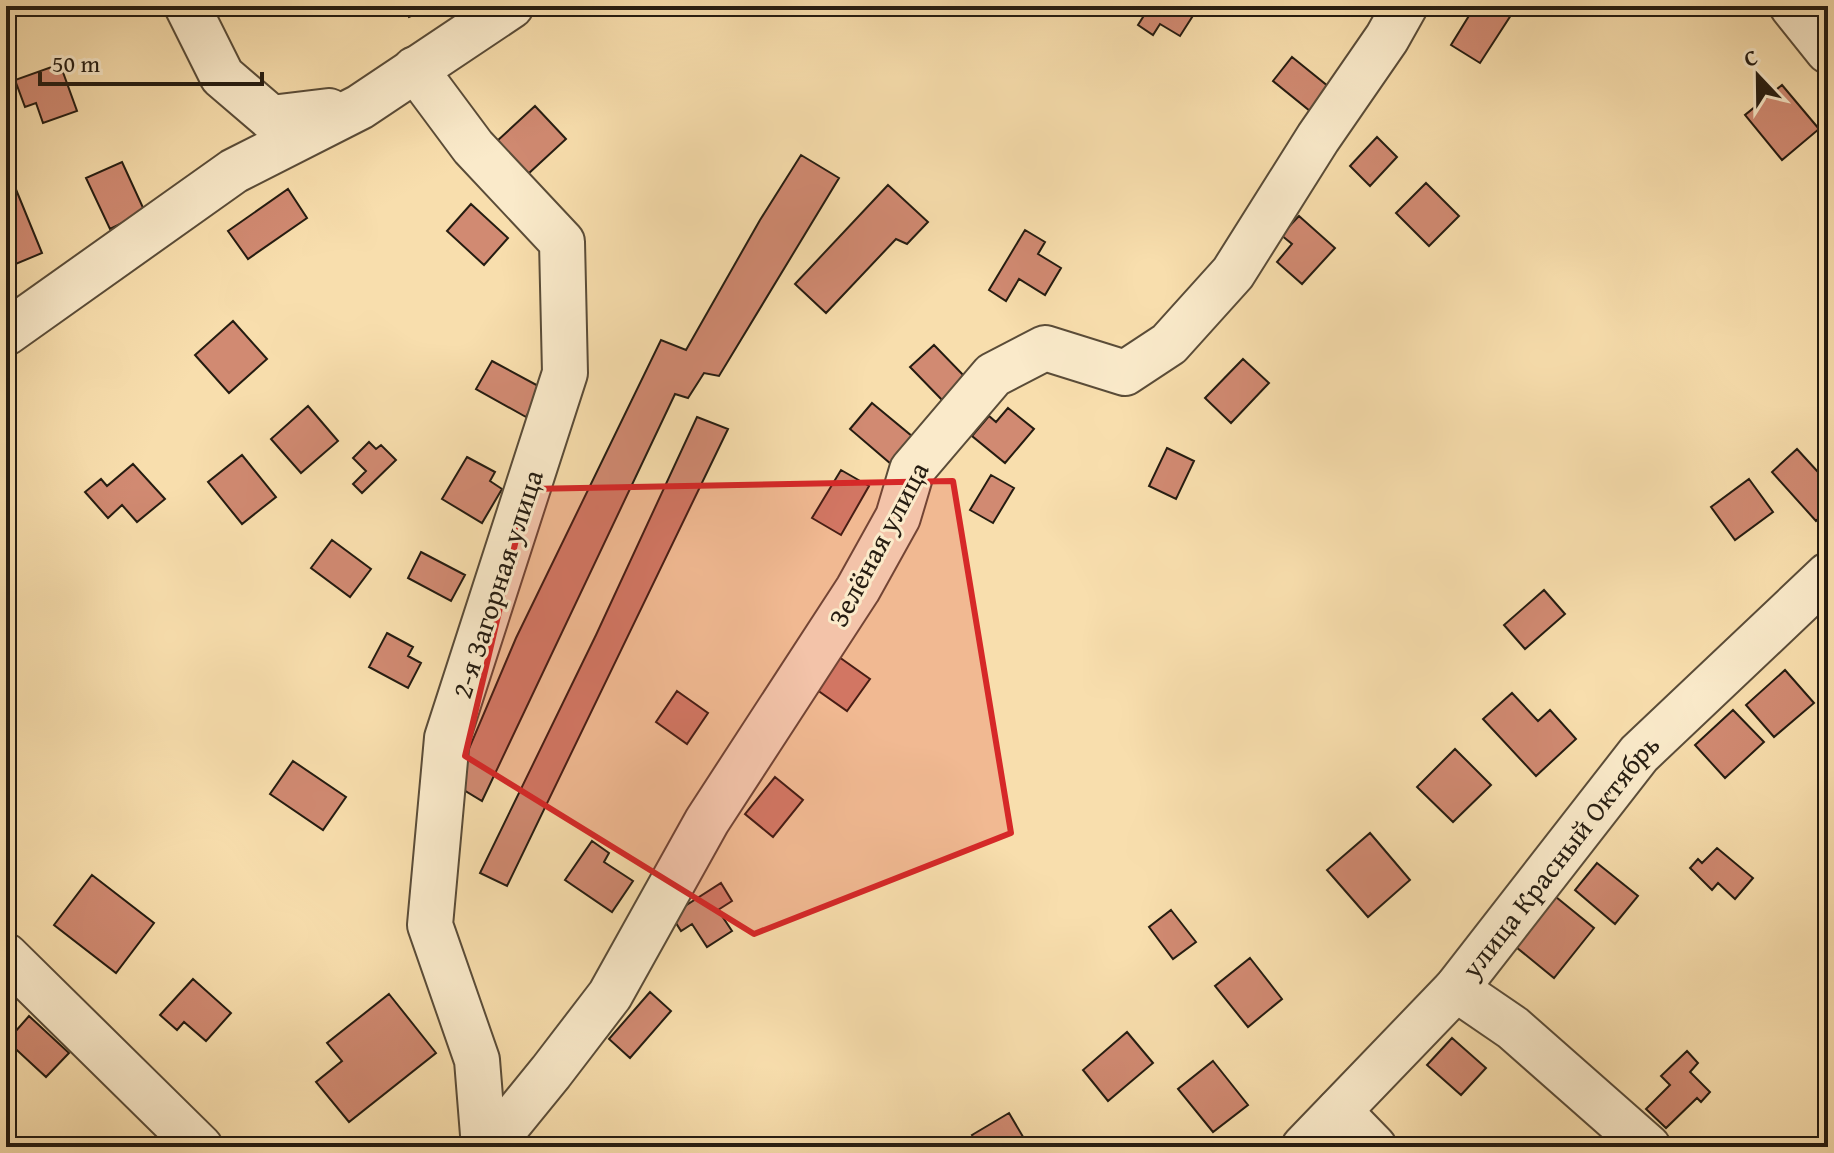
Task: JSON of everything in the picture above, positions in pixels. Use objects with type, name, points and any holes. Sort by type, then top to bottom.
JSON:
[{"type":"street","points":[[187,6],[222,76],[271,118],[360,107]]},
{"type":"street","points":[[6,333],[234,171],[360,107],[511,6]]},
{"type":"street","name":"Зелёная улица","points":[[490,1147],[610,995],[707,821],[858,589],[898,517],[912,470],[993,375],[1045,348],[1125,373],[1169,344],[1233,273],[1405,6]]},
{"type":"street","points":[[1792,6],[1828,51]]},
{"type":"street","name":"2-я Загорная улица","points":[[415,69],[473,147],[562,242],[565,373],[447,738],[430,925],[477,1060],[484,1147]]},
{"type":"street","name":"улица Красный Октябрь","points":[[1304,1147],[1456,989],[1639,754],[1828,575]]},
{"type":"street","points":[[6,956],[200,1147]]},
{"type":"street","points":[[1456,989],[1513,1028],[1648,1147]]},
{"type":"street","points":[[1339,1111],[1374,1147]]},
{"type":"highlighted area","points":[[953,481],[1011,833],[754,934],[465,756],[528,489]]},
{"type":"building","points":[[405,6],[435,6],[409,17]]},
{"type":"building","points":[[1150,6],[1181,6],[1194,14],[1180,36],[1160,24],[1153,35],[1138,25]]},
{"type":"building","points":[[1475,6],[1503,6],[1513,12],[1480,63],[1451,45]]},
{"type":"building","points":[[1292,57],[1329,87],[1310,111],[1273,81]]},
{"type":"building","points":[[60,64],[77,111],[43,123],[36,103],[25,107],[15,80]]},
{"type":"building","points":[[1782,85],[1819,129],[1782,160],[1745,115]]},
{"type":"building","points":[[535,106],[566,139],[528,174],[497,141]]},
{"type":"building","points":[[1377,137],[1397,157],[1370,186],[1350,166]]},
{"type":"building","points":[[801,155],[839,178],[719,376],[704,373],[688,398],[675,394],[482,801],[454,784],[516,638],[661,340],[686,350]]},
{"type":"building","points":[[122,162],[145,212],[110,229],[86,178]]},
{"type":"building","points":[[6,165],[42,253],[6,268]]},
{"type":"building","points":[[1426,183],[1459,216],[1429,246],[1396,213]]},
{"type":"building","points":[[888,185],[928,222],[907,244],[896,239],[826,313],[795,284]]},
{"type":"building","points":[[288,189],[307,218],[248,259],[228,231]]},
{"type":"building","points":[[471,204],[508,238],[484,265],[447,231]]},
{"type":"building","points":[[1299,216],[1335,248],[1302,284],[1277,262],[1292,244],[1281,235]]},
{"type":"building","points":[[1025,230],[1045,242],[1038,254],[1061,268],[1045,295],[1019,279],[1006,301],[989,290]]},
{"type":"building","points":[[233,321],[267,359],[229,393],[195,355]]},
{"type":"building","points":[[934,345],[968,380],[945,403],[910,367]]},
{"type":"building","points":[[1243,359],[1269,383],[1231,423],[1205,398]]},
{"type":"building","points":[[492,361],[542,388],[526,417],[476,389]]},
{"type":"building","points":[[872,403],[913,437],[891,464],[850,429]]},
{"type":"building","points":[[308,406],[338,441],[301,473],[271,439]]},
{"type":"building","points":[[1008,408],[1034,429],[1005,463],[972,436],[989,416],[996,422]]},
{"type":"building","points":[[697,417],[728,429],[507,886],[480,873],[596,635]]},
{"type":"building","points":[[369,442],[376,449],[381,445],[396,460],[362,493],[353,484],[366,471],[353,458]]},
{"type":"building","points":[[1167,448],[1194,461],[1176,499],[1149,486]]},
{"type":"building","points":[[1797,449],[1828,483],[1828,509],[1816,521],[1772,472]]},
{"type":"building","points":[[242,455],[276,497],[242,524],[208,482]]},
{"type":"building","points":[[467,457],[495,472],[490,481],[502,489],[482,523],[442,499]]},
{"type":"building","points":[[133,464],[165,499],[137,522],[122,505],[108,518],[85,492],[101,479],[107,486]]},
{"type":"building","points":[[841,470],[869,486],[841,535],[812,518]]},
{"type":"building","points":[[991,475],[1014,488],[993,523],[970,510]]},
{"type":"building","points":[[1749,479],[1773,512],[1735,540],[1711,507]]},
{"type":"building","points":[[332,540],[371,569],[350,597],[311,568]]},
{"type":"building","points":[[421,552],[465,575],[451,601],[408,578]]},
{"type":"building","points":[[1544,590],[1565,614],[1525,649],[1504,625]]},
{"type":"building","points":[[387,633],[413,647],[408,656],[421,663],[408,688],[369,667]]},
{"type":"building","points":[[832,652],[870,679],[847,711],[810,685]]},
{"type":"building","points":[[1785,670],[1814,703],[1774,737],[1746,705]]},
{"type":"building","points":[[677,691],[708,713],[687,744],[656,722]]},
{"type":"building","points":[[1512,693],[1538,721],[1550,710],[1576,739],[1536,776],[1483,719]]},
{"type":"building","points":[[1733,710],[1764,742],[1725,778],[1695,745]]},
{"type":"building","points":[[1455,749],[1491,785],[1453,822],[1417,787]]},
{"type":"building","points":[[293,761],[346,797],[323,830],[270,794]]},
{"type":"building","points":[[775,777],[803,800],[773,837],[745,814]]},
{"type":"building","points":[[1370,833],[1410,880],[1368,917],[1327,870]]},
{"type":"building","points":[[592,841],[609,853],[604,862],[633,881],[612,912],[565,880]]},
{"type":"building","points":[[1717,848],[1753,878],[1735,899],[1718,883],[1712,890],[1690,868],[1698,859],[1702,863]]},
{"type":"building","points":[[1597,863],[1638,896],[1615,924],[1575,890]]},
{"type":"building","points":[[92,875],[154,923],[116,973],[54,925]]},
{"type":"building","points":[[721,883],[732,901],[718,910],[732,931],[707,947],[692,924],[681,931],[671,915]]},
{"type":"building","points":[[1556,897],[1594,928],[1554,978],[1516,947]]},
{"type":"building","points":[[1171,910],[1196,942],[1173,959],[1149,927]]},
{"type":"building","points":[[1250,958],[1282,999],[1248,1027],[1215,986]]},
{"type":"building","points":[[193,979],[231,1013],[206,1041],[184,1022],[177,1030],[160,1015]]},
{"type":"building","points":[[650,992],[671,1011],[630,1058],[609,1039]]},
{"type":"building","points":[[389,994],[436,1053],[349,1122],[316,1082],[342,1061],[327,1043]]},
{"type":"building","points":[[29,1016],[69,1053],[46,1077],[7,1041]]},
{"type":"building","points":[[1127,1032],[1153,1063],[1108,1101],[1083,1070]]},
{"type":"building","points":[[1452,1038],[1486,1068],[1461,1095],[1427,1065]]},
{"type":"building","points":[[1687,1051],[1698,1063],[1690,1072],[1710,1092],[1701,1102],[1697,1098],[1666,1128],[1646,1109],[1670,1085],[1661,1076]]},
{"type":"building","points":[[1213,1061],[1248,1105],[1213,1132],[1178,1089]]},
{"type":"building","points":[[1009,1113],[1029,1147],[980,1147],[972,1135]]}]
